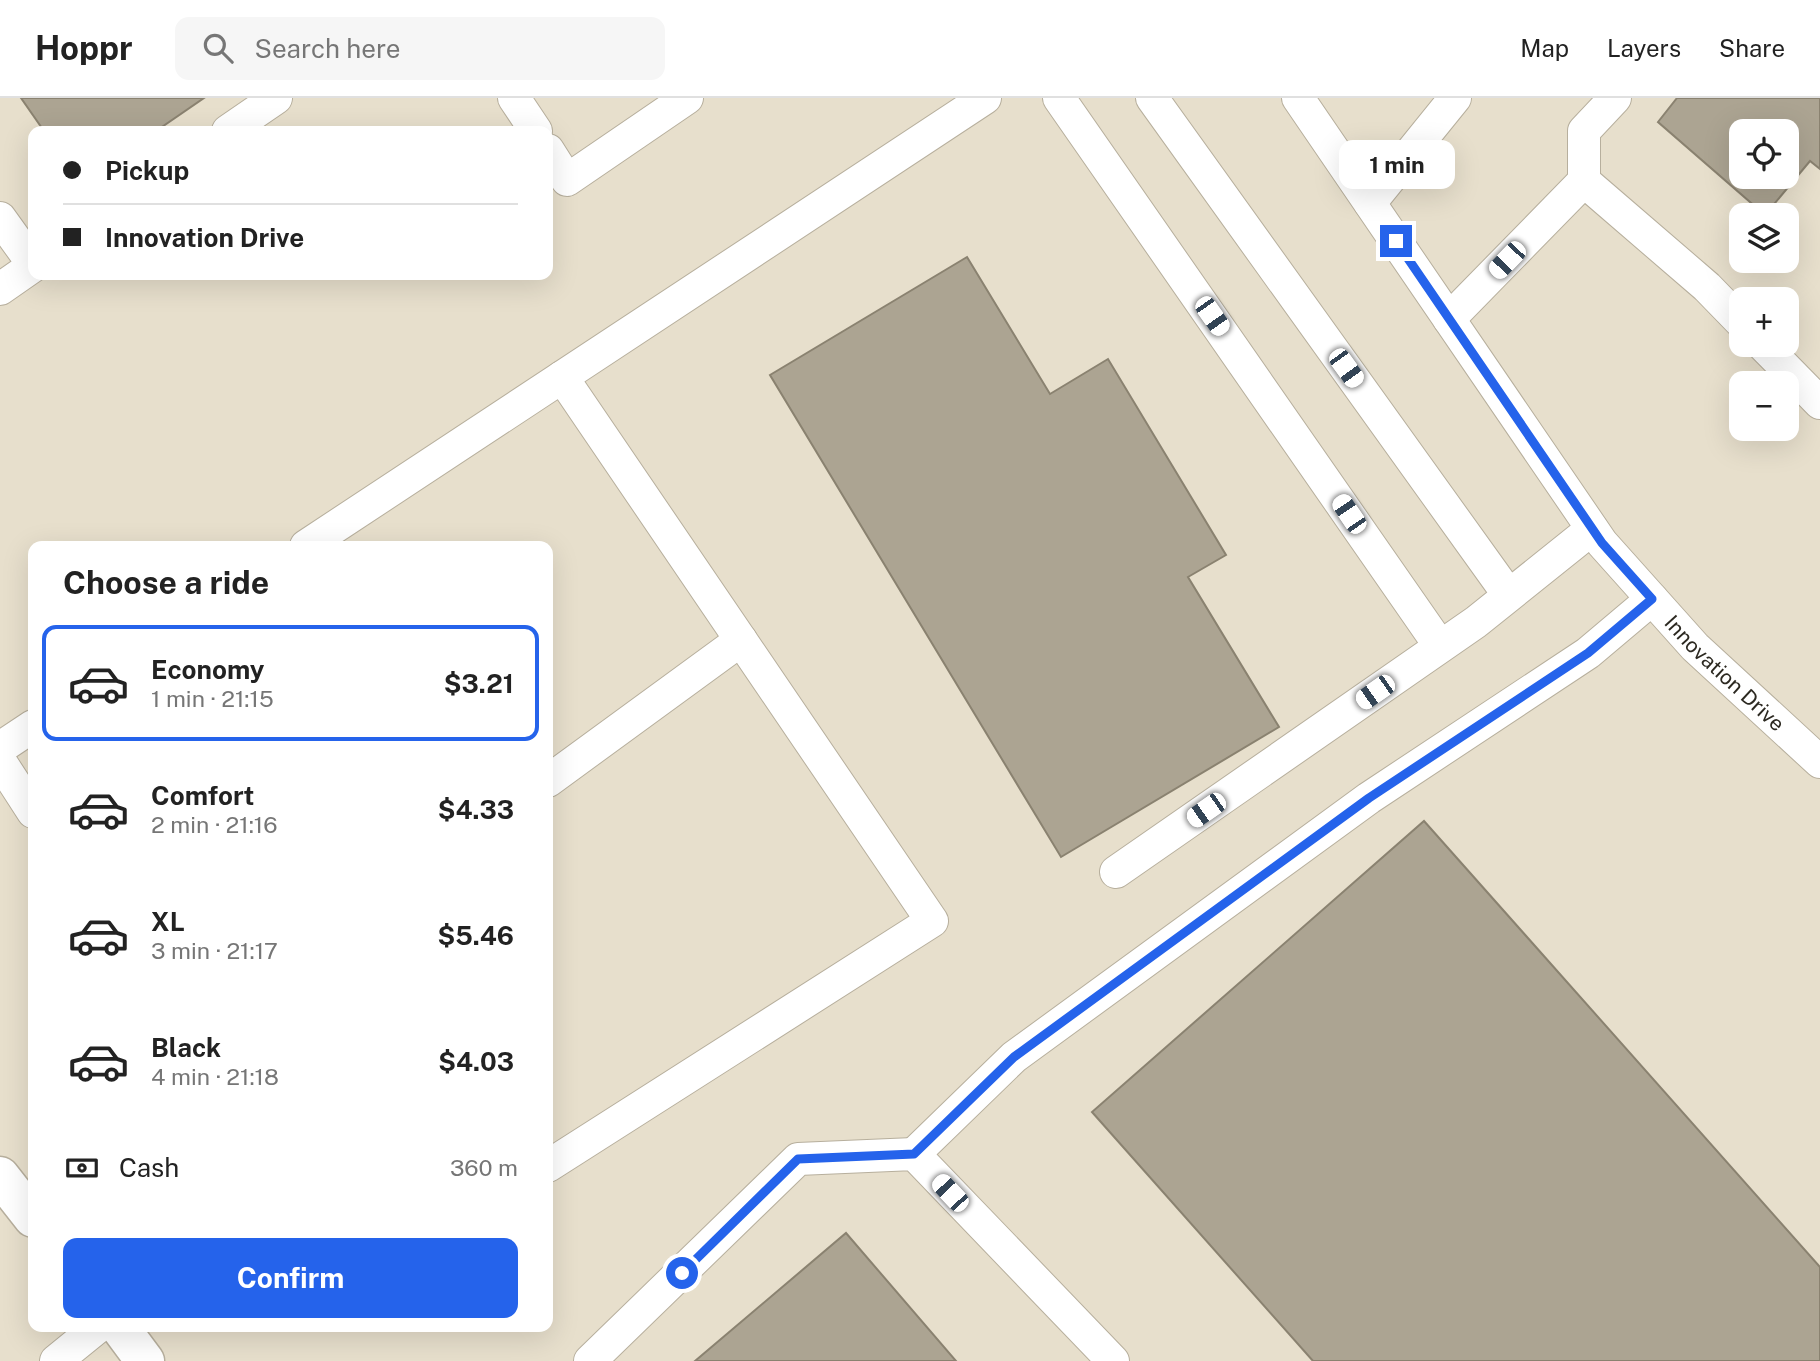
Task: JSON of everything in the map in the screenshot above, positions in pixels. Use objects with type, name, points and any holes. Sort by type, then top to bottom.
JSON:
[{"type":"main road","points":[[0,1177],[28,1212]]},
{"type":"main road","points":[[123,1332],[145,1361]]},
{"type":"street","points":[[235,126],[276,98]]},
{"type":"street","points":[[514,98],[533,126]]},
{"type":"street","points":[[553,158],[567,180],[687,98]]},
{"type":"street","points":[[314,541],[985,98]]},
{"type":"street","points":[[1059,98],[1440,646]]},
{"type":"street","points":[[1152,98],[1508,594]]},
{"type":"street","name":"Innovation Drive","points":[[1298,98],[1592,529],[1695,647],[1820,762]]},
{"type":"street","points":[[1370,203],[1455,98]]},
{"type":"street","points":[[1449,318],[1584,181],[1584,131],[1615,98]]},
{"type":"street","points":[[1584,181],[1707,287],[1729,310]]},
{"type":"street","points":[[0,218],[28,258]]},
{"type":"street","points":[[0,289],[28,269]]},
{"type":"street","points":[[1775,357],[1820,403]]},
{"type":"street","points":[[553,1163],[932,921],[562,377]]},
{"type":"street","points":[[1116,872],[1440,646],[1592,529]]},
{"type":"street","points":[[590,1361],[798,1159],[914,1154],[1014,1057],[1369,798],[1588,653],[1652,599]]},
{"type":"street","points":[[553,777],[741,640]]},
{"type":"street","points":[[0,748],[28,729]]},
{"type":"street","points":[[0,761],[28,804]]},
{"type":"street","points":[[914,1154],[1114,1361]]},
{"type":"street","points":[[56,1361],[92,1332]]},
{"type":"building","points":[[21,98],[204,98],[163,126],[41,126]]},
{"type":"building","points":[[1677,98],[1820,98],[1820,169],[1810,161],[1799,174],[1799,119],[1729,119],[1729,184],[1658,122]]},
{"type":"building","points":[[1735,189],[1787,189],[1775,203],[1751,203]]},
{"type":"building","points":[[967,257],[1050,394],[1108,359],[1226,555],[1188,577],[1279,727],[1061,857],[770,375]]},
{"type":"building","points":[[1424,821],[1820,1267],[1820,1361],[1313,1361],[1092,1112]]},
{"type":"building","points":[[846,1233],[956,1361],[695,1361]]},
{"type":"route","points":[[682,1273],[798,1159],[914,1154],[1014,1057],[1369,798],[1588,653],[1652,599],[1602,543],[1396,241]]}]
